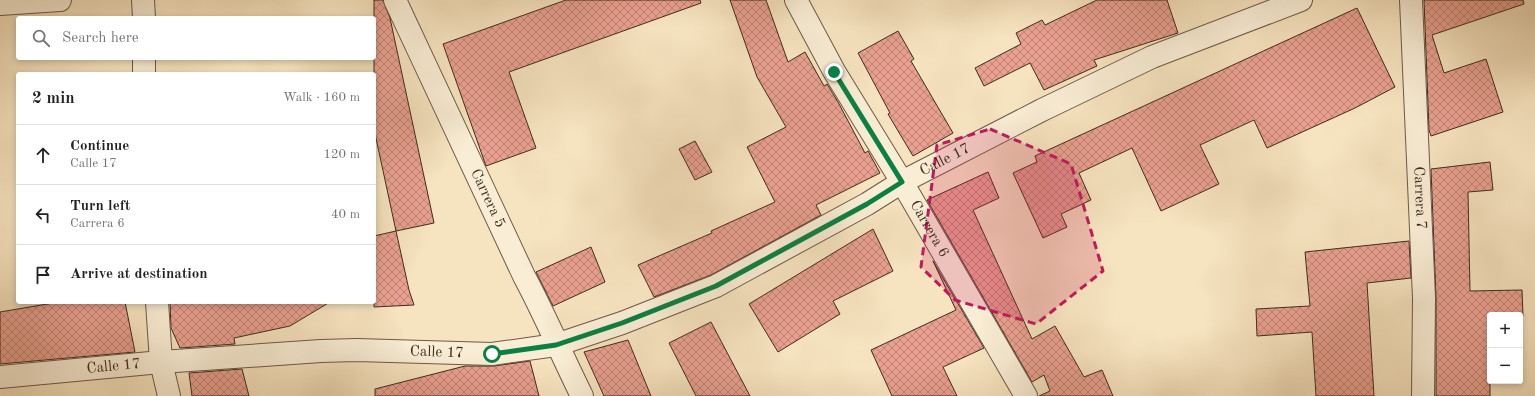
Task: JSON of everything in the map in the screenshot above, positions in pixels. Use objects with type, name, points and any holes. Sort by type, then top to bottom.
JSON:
[{"type":"street","points":[[0,4],[60,0]]},
{"type":"street","points":[[142,0],[144,16]]},
{"type":"street","name":"Carrera 5","points":[[395,0],[524,276],[543,313],[556,345],[582,396]]},
{"type":"street","name":"Carrera 6","points":[[796,0],[834,72],[902,182],[1026,396]]},
{"type":"street","name":"Calle 17","points":[[0,377],[161,362],[343,350],[492,354],[556,345],[622,323],[716,286],[867,204],[902,182],[1042,110],[1152,57],[1301,0]]},
{"type":"street","name":"Carrera 7","points":[[1411,0],[1424,298],[1423,396]]},
{"type":"street","points":[[144,60],[144,72]]},
{"type":"street","points":[[157,304],[161,362],[169,396]]},
{"type":"highlighted area","points":[[990,129],[1071,164],[1103,271],[1036,324],[955,300],[921,267],[937,145]]},
{"type":"building","points":[[374,0],[383,0],[390,18],[434,223],[396,231],[376,138],[376,72],[374,72],[374,60],[376,60],[376,16],[374,16]]},
{"type":"building","points":[[566,0],[700,0],[701,3],[509,72],[536,148],[486,166],[443,44]]},
{"type":"building","points":[[730,0],[766,0],[788,62],[805,52],[824,86],[827,84],[838,102],[865,153],[868,151],[880,173],[816,205],[821,215],[711,275],[654,297],[638,265],[712,233],[711,231],[775,202],[747,147],[786,127],[757,77]]},
{"type":"building","points":[[1097,0],[1167,0],[1178,33],[1094,60],[1097,66],[1044,90],[1030,63],[984,86],[975,68],[1021,44],[1016,33],[1042,20],[1045,25]]},
{"type":"building","points":[[1424,0],[1523,0],[1524,4],[1432,35],[1444,73],[1486,59],[1503,112],[1431,136],[1429,130]]},
{"type":"building","points":[[1357,8],[1395,87],[1355,108],[1267,148],[1254,120],[1200,145],[1219,184],[1161,211],[1132,148],[1079,173],[1091,200],[1061,214],[1067,227],[1043,238],[1013,173],[1037,162],[1035,156]]},
{"type":"building","points":[[898,31],[914,59],[911,61],[953,133],[913,156],[888,114],[890,113],[858,53]]},
{"type":"building","points":[[695,141],[712,172],[695,180],[679,149]]},
{"type":"building","points":[[1490,162],[1493,190],[1468,192],[1470,291],[1522,290],[1523,312],[1487,312],[1487,384],[1490,384],[1490,396],[1436,396],[1436,297],[1431,169]]},
{"type":"building","points":[[988,172],[999,198],[973,210],[1032,339],[1055,326],[1084,377],[1102,370],[1113,396],[1039,396],[1050,391],[1044,375],[1032,382],[927,200]]},
{"type":"building","points":[[873,229],[893,271],[833,301],[840,314],[778,352],[749,304]]},
{"type":"building","points":[[396,231],[409,290],[414,305],[374,307],[374,304],[376,304],[376,236]]},
{"type":"building","points":[[1409,241],[1411,278],[1367,283],[1374,396],[1316,396],[1312,332],[1257,336],[1256,309],[1310,306],[1305,252]]},
{"type":"building","points":[[591,247],[605,282],[553,306],[536,272]]},
{"type":"building","points":[[933,261],[984,348],[943,367],[957,396],[892,396],[871,350],[956,310]]},
{"type":"building","points":[[47,304],[125,304],[135,352],[0,364],[0,312]]},
{"type":"building","points":[[170,304],[327,304],[290,326],[234,338],[235,344],[180,348],[171,328]]},
{"type":"building","points":[[711,322],[750,396],[696,396],[669,343]]},
{"type":"building","points":[[628,340],[651,396],[604,396],[584,352]]},
{"type":"building","points":[[530,361],[539,396],[375,396],[375,389],[465,366],[494,366]]},
{"type":"building","points":[[242,369],[249,396],[192,396],[189,373]]},
{"type":"route","points":[[492,354],[556,345],[622,323],[716,286],[867,204],[902,182],[834,72]]}]
